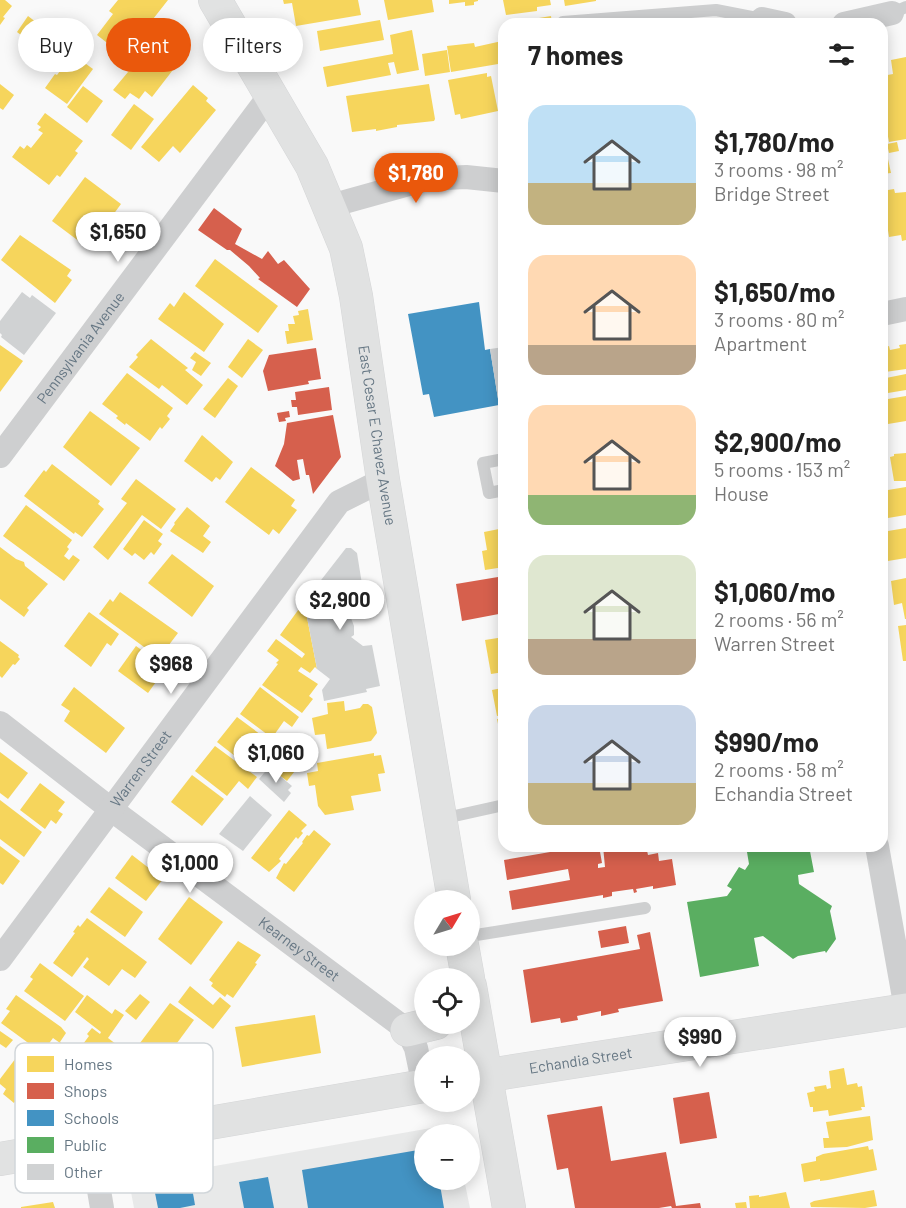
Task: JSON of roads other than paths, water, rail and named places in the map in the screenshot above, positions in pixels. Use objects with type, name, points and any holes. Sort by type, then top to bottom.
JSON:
[{"type":"main road","name":"East Cesar E Chavez Avenue","points":[[215,0],[312,166],[346,248],[356,296],[383,480],[452,890]]},
{"type":"main road","name":"Echandia Street","points":[[480,1077],[906,1010]]},
{"type":"main road","points":[[480,1085],[509,1208]]},
{"type":"main road","points":[[213,1122],[414,1088]]},
{"type":"main road","points":[[0,1159],[15,1156]]},
{"type":"street","points":[[868,18],[899,10]]},
{"type":"street","name":"Pennsylvania Avenue","points":[[0,456],[270,95]]},
{"type":"street","points":[[330,206],[427,179],[466,177],[498,180]]},
{"type":"street","points":[[888,313],[906,309]]},
{"type":"street","name":"Warren Street","points":[[0,959],[339,501],[383,480]]},
{"type":"street","name":"Kearney Street","points":[[0,723],[112,810],[414,1021]]},
{"type":"street","points":[[878,852],[906,1010]]},
{"type":"street","points":[[99,1193],[102,1208]]},
{"type":"lane","points":[[614,18],[716,10],[751,18]]},
{"type":"lane","points":[[498,460],[483,463],[489,493],[498,491]]},
{"type":"lane","points":[[440,819],[498,806]]},
{"type":"lane","points":[[480,934],[645,908]]}]
